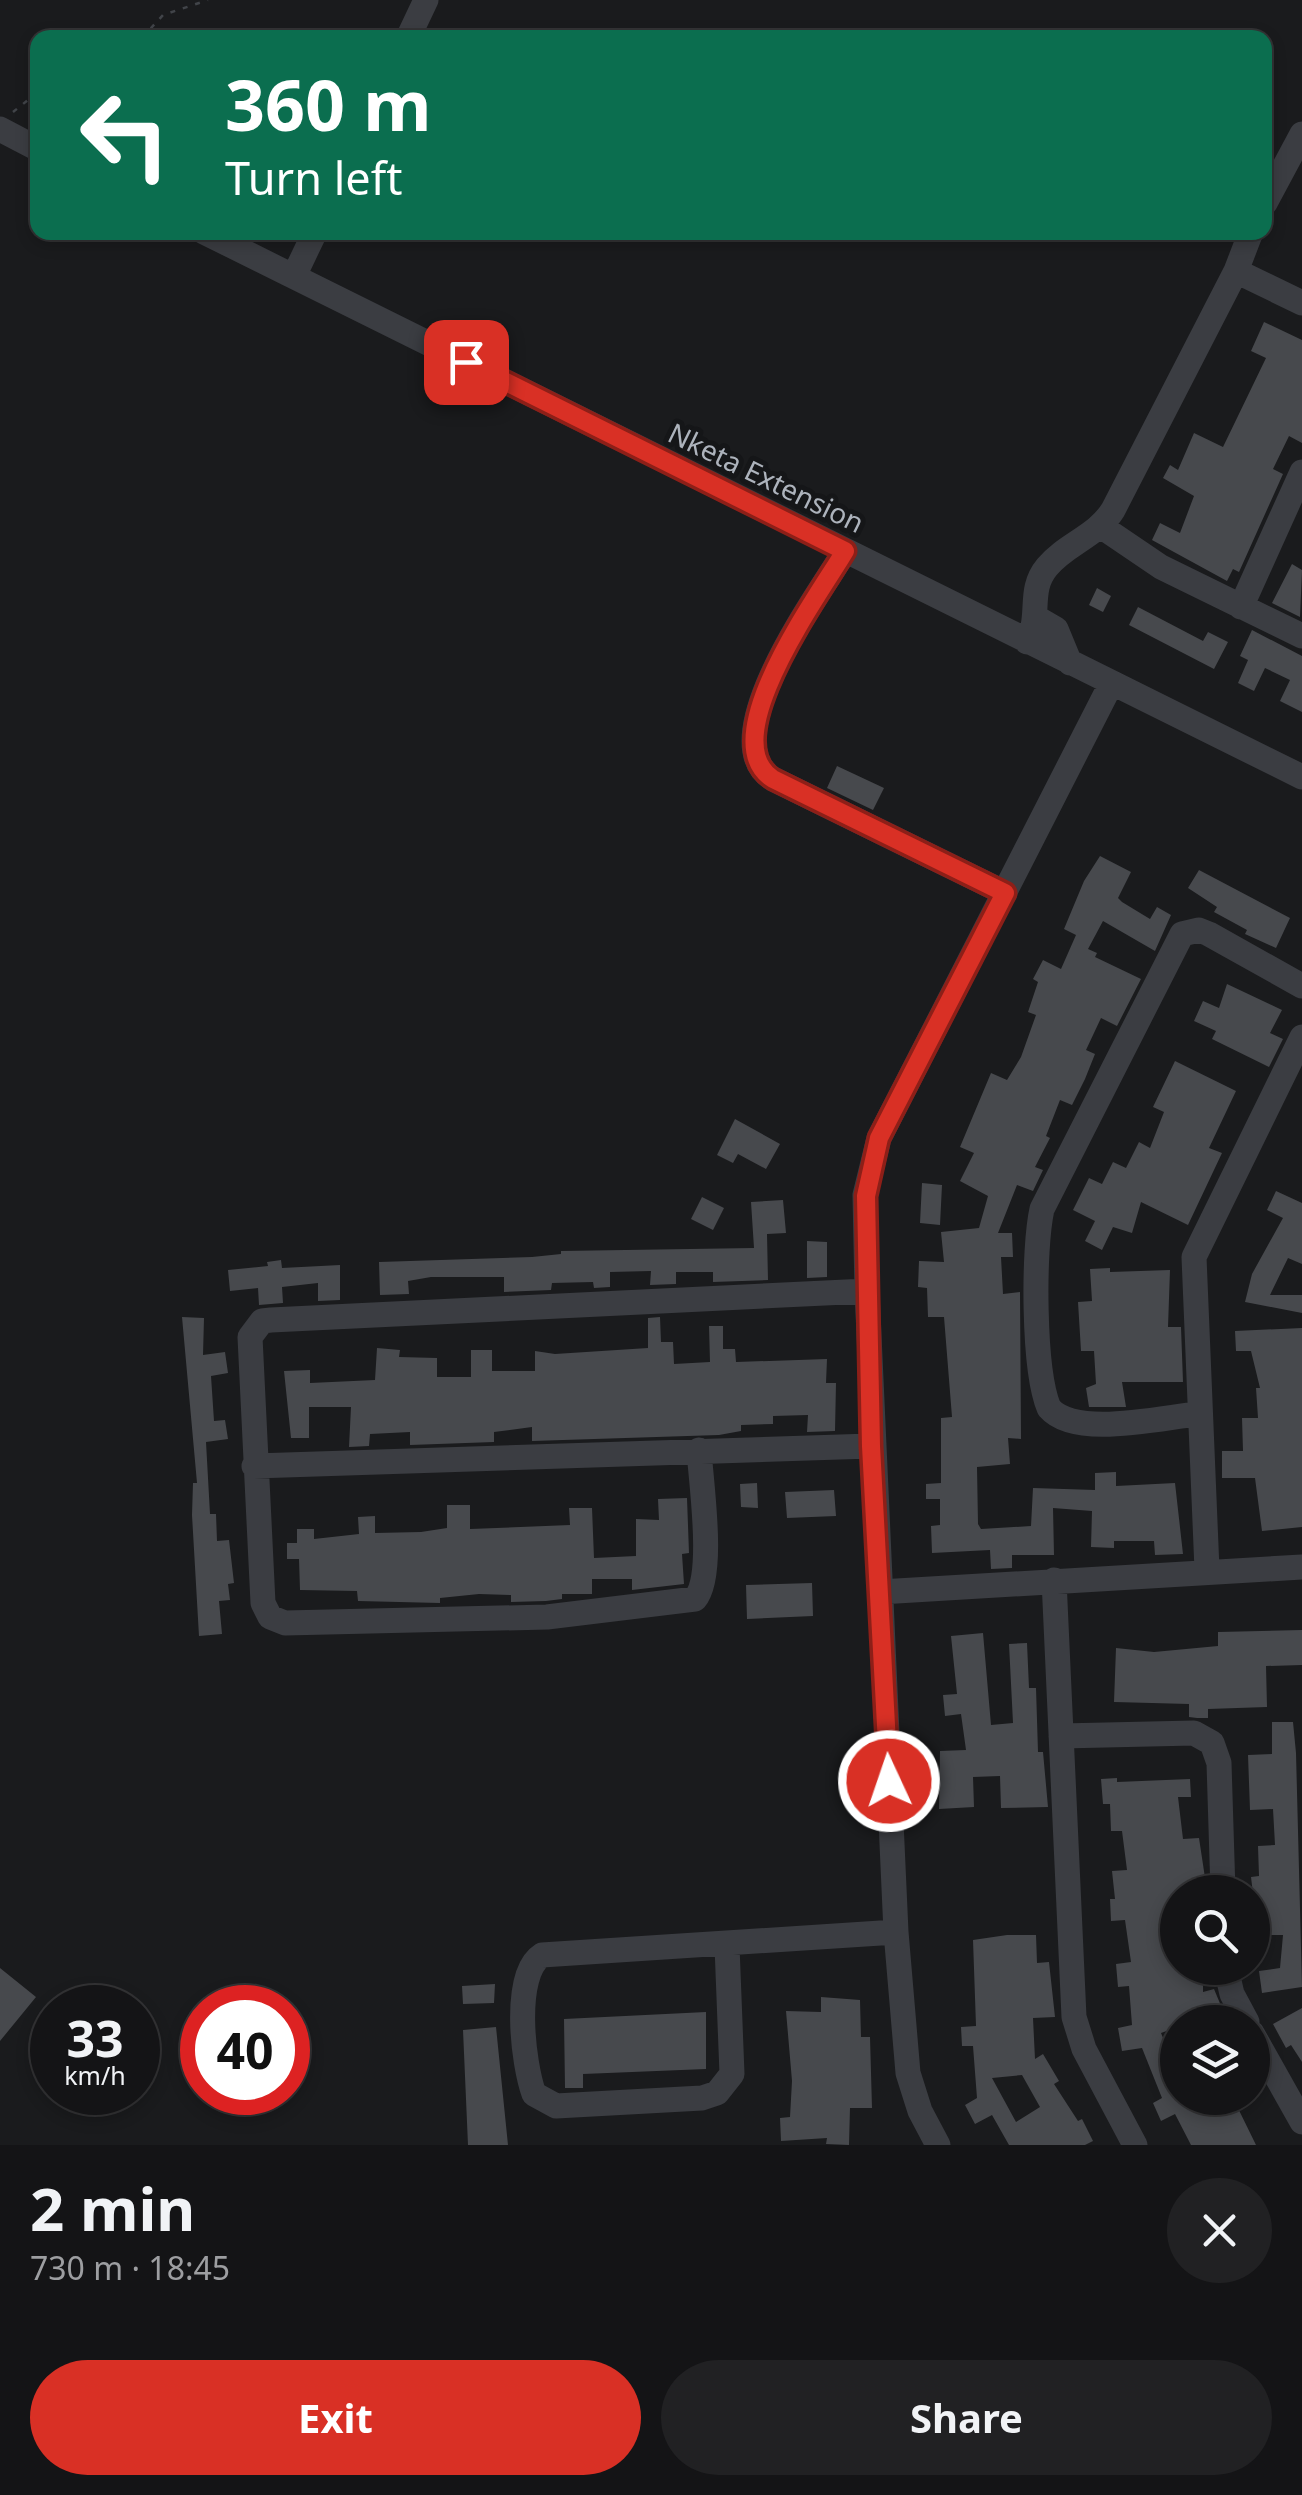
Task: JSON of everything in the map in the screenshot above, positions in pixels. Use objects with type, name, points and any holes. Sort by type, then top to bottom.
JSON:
[{"type":"street","points":[[412,30],[426,0]]},
{"type":"street","points":[[6,121],[30,142]]},
{"type":"street","points":[[1272,190],[1302,134]]},
{"type":"street","name":"Nketa Extension","points":[[220,240],[845,551],[1032,630],[1070,663],[1302,777]]},
{"type":"street","points":[[294,276],[311,240]]},
{"type":"street","points":[[1032,630],[1033,596],[1045,569],[1066,549],[1102,528],[1236,272],[1247,240]]},
{"type":"street","points":[[1236,272],[1302,303]]},
{"type":"street","points":[[1241,607],[1302,472]]},
{"type":"street","points":[[1102,528],[1130,549],[1302,636]]},
{"type":"street","points":[[845,551],[787,647],[762,702],[753,744],[758,767],[773,779],[1005,893]]},
{"type":"street","points":[[938,2145],[920,2111],[908,2073],[896,1932],[871,1446],[866,1196],[872,1156],[1111,684]]},
{"type":"street","points":[[1197,1414],[1084,1424],[1057,1418],[1048,1408],[1038,1314],[1036,1235],[1042,1209],[1182,934],[1199,930],[1209,934],[1302,986]]},
{"type":"street","points":[[1207,1570],[1197,1414],[1194,1257],[1302,1037]]},
{"type":"street","points":[[699,1450],[705,1566],[698,1598],[548,1616],[276,1620],[263,1603],[250,1337],[262,1322],[866,1291]]},
{"type":"street","points":[[254,1466],[871,1446]]},
{"type":"street","points":[[880,1592],[1207,1570],[1302,1568]]},
{"type":"street","points":[[1054,1580],[1074,2017],[1084,2049],[1134,2145]]},
{"type":"street","points":[[1061,1736],[1205,1736],[1219,1763],[1222,1875]]},
{"type":"street","points":[[727,1946],[732,2074],[718,2093],[702,2098],[556,2106],[534,2094],[528,2072],[524,1987],[534,1960],[554,1952],[727,1946],[896,1932]]},
{"type":"street","points":[[1270,2065],[1302,2122]]},
{"type":"path","points":[[150,30],[163,16],[208,0]]},
{"type":"path","points":[[6,121],[30,99]]},
{"type":"building","points":[[1264,322],[1302,340],[1302,443],[1289,436],[1273,469],[1283,474],[1239,572],[1233,569],[1227,581],[1152,540],[1160,523],[1180,533],[1194,496],[1163,478],[1170,465],[1178,470],[1194,433],[1223,447],[1266,358],[1251,351]]},
{"type":"building","points":[[1292,564],[1302,570],[1300,617],[1272,603]]},
{"type":"building","points":[[1097,588],[1111,596],[1103,612],[1089,605]]},
{"type":"building","points":[[1138,607],[1203,641],[1208,632],[1228,642],[1214,669],[1129,625]]},
{"type":"building","points":[[1252,630],[1302,656],[1302,712],[1280,701],[1290,680],[1265,668],[1254,691],[1238,683],[1248,660],[1240,656]]},
{"type":"building","points":[[837,766],[884,788],[873,810],[827,788]]},
{"type":"building","points":[[1100,856],[1131,872],[1118,898],[1122,902],[1150,919],[1157,907],[1171,915],[1155,951],[1103,921],[1088,949],[1097,953],[1095,957],[1141,979],[1117,1026],[1101,1018],[1086,1050],[1095,1054],[1072,1105],[1060,1100],[1046,1136],[1050,1138],[1035,1167],[1043,1170],[1033,1191],[1017,1185],[998,1233],[1012,1233],[1013,1257],[1001,1257],[1003,1294],[1020,1292],[1021,1439],[1008,1438],[1010,1464],[977,1467],[978,1524],[981,1529],[1031,1526],[1033,1488],[1095,1490],[1095,1473],[1116,1472],[1116,1486],[1175,1483],[1183,1554],[1155,1555],[1154,1541],[1114,1541],[1114,1548],[1091,1547],[1092,1511],[1053,1508],[1054,1555],[1012,1555],[1012,1568],[991,1569],[990,1550],[932,1553],[931,1526],[940,1525],[940,1499],[926,1499],[926,1484],[941,1483],[941,1418],[952,1417],[944,1317],[928,1317],[927,1288],[918,1287],[919,1261],[944,1262],[941,1232],[979,1228],[988,1196],[960,1181],[974,1153],[960,1147],[991,1073],[1007,1080],[1021,1057],[1036,1015],[1028,1012],[1038,982],[1033,979],[1043,960],[1061,969],[1076,935],[1064,929],[1084,881]]},
{"type":"building","points":[[1199,870],[1290,918],[1276,948],[1245,934],[1247,930],[1214,912],[1217,907],[1188,888]]},
{"type":"building","points":[[1227,984],[1282,1010],[1270,1033],[1283,1039],[1269,1067],[1212,1039],[1216,1031],[1194,1021],[1203,1001],[1219,1008]]},
{"type":"building","points":[[1175,1061],[1236,1091],[1209,1148],[1222,1153],[1188,1225],[1141,1202],[1132,1233],[1113,1227],[1102,1250],[1085,1241],[1095,1221],[1073,1210],[1089,1178],[1102,1184],[1113,1162],[1126,1168],[1139,1142],[1150,1148],[1164,1112],[1153,1107]]},
{"type":"building","points":[[735,1119],[780,1144],[766,1169],[738,1154],[733,1163],[717,1155]]},
{"type":"building","points":[[922,1183],[942,1185],[940,1225],[920,1223]]},
{"type":"building","points":[[1276,1191],[1302,1203],[1302,1264],[1288,1258],[1270,1295],[1302,1295],[1302,1313],[1245,1302],[1252,1274],[1283,1218],[1267,1210]]},
{"type":"building","points":[[702,1197],[724,1208],[713,1230],[691,1219]]},
{"type":"building","points":[[783,1200],[786,1233],[767,1234],[768,1280],[713,1282],[713,1272],[676,1272],[676,1284],[650,1285],[651,1271],[610,1272],[610,1287],[594,1288],[593,1282],[552,1283],[551,1290],[504,1292],[504,1277],[431,1277],[408,1281],[409,1294],[380,1295],[379,1262],[532,1257],[561,1251],[754,1248],[751,1202]]},
{"type":"building","points":[[807,1241],[827,1242],[827,1277],[807,1278]]},
{"type":"building","points":[[281,1260],[282,1268],[340,1265],[340,1300],[318,1301],[318,1283],[282,1287],[283,1303],[259,1305],[258,1288],[230,1291],[228,1270],[268,1266],[267,1262]]},
{"type":"building","points":[[1110,1268],[1110,1272],[1170,1270],[1168,1327],[1181,1327],[1183,1382],[1122,1382],[1126,1407],[1089,1407],[1086,1388],[1096,1384],[1094,1351],[1081,1351],[1078,1302],[1092,1301],[1090,1269]]},
{"type":"building","points":[[182,1317],[204,1318],[203,1355],[225,1352],[228,1373],[211,1376],[214,1421],[225,1420],[228,1439],[206,1442],[210,1514],[216,1514],[217,1541],[229,1540],[234,1583],[228,1584],[230,1600],[219,1601],[222,1634],[199,1636],[192,1515],[193,1483],[197,1483]]},
{"type":"building","points":[[660,1317],[661,1342],[673,1342],[674,1364],[710,1362],[709,1326],[723,1326],[723,1349],[735,1349],[736,1362],[827,1359],[826,1383],[836,1383],[835,1431],[807,1432],[808,1415],[773,1416],[773,1424],[741,1425],[741,1431],[719,1435],[532,1441],[532,1427],[494,1432],[494,1442],[410,1445],[410,1432],[370,1434],[369,1446],[349,1447],[351,1407],[309,1407],[309,1438],[291,1438],[284,1371],[310,1370],[310,1383],[375,1380],[377,1348],[400,1350],[399,1357],[437,1358],[437,1377],[471,1377],[471,1350],[492,1350],[492,1371],[535,1371],[535,1351],[555,1354],[648,1348],[648,1318]]},
{"type":"building","points":[[1302,1328],[1302,1527],[1262,1531],[1255,1478],[1222,1478],[1222,1451],[1243,1451],[1242,1418],[1258,1418],[1256,1388],[1260,1388],[1251,1351],[1236,1351],[1235,1331]]},
{"type":"building","points":[[757,1483],[758,1508],[741,1507],[740,1484]]},
{"type":"building","points":[[834,1490],[836,1516],[787,1518],[785,1492]]},
{"type":"building","points":[[687,1498],[689,1553],[682,1554],[684,1584],[632,1590],[632,1579],[592,1579],[592,1594],[562,1594],[562,1599],[546,1601],[511,1602],[511,1595],[479,1594],[440,1598],[440,1603],[358,1601],[357,1591],[300,1590],[299,1559],[287,1559],[287,1543],[297,1543],[297,1529],[314,1529],[314,1539],[359,1534],[358,1517],[375,1516],[375,1533],[447,1528],[447,1505],[470,1505],[470,1529],[570,1525],[569,1508],[592,1508],[594,1558],[636,1556],[636,1519],[659,1520],[658,1499]]},
{"type":"building","points":[[812,1583],[813,1616],[747,1619],[746,1585]]},
{"type":"building","points":[[1302,1630],[1302,1665],[1266,1666],[1267,1707],[1208,1709],[1208,1718],[1197,1718],[1189,1717],[1189,1704],[1114,1702],[1116,1648],[1154,1652],[1218,1646],[1218,1632]]},
{"type":"building","points":[[983,1633],[991,1725],[1013,1723],[1009,1644],[1027,1643],[1029,1688],[1036,1688],[1038,1752],[1043,1752],[1048,1807],[1001,1808],[1000,1776],[973,1777],[974,1807],[939,1809],[940,1751],[966,1750],[961,1714],[945,1716],[943,1695],[957,1694],[951,1636]]},
{"type":"building","points":[[1272,1722],[1293,1722],[1302,1987],[1262,1993],[1261,1985],[1270,1985],[1270,1969],[1280,1968],[1283,1935],[1270,1935],[1270,1875],[1259,1875],[1258,1846],[1275,1845],[1273,1809],[1250,1810],[1248,1755],[1272,1754]]},
{"type":"building","points":[[1101,1779],[1190,1779],[1191,1797],[1178,1797],[1183,1839],[1199,1838],[1205,1875],[1160,1875],[1160,1985],[1203,1985],[1203,1992],[1214,1989],[1221,2005],[1160,2005],[1160,2093],[1142,2048],[1122,2051],[1118,2028],[1132,2025],[1129,1986],[1118,1987],[1116,1964],[1131,1962],[1125,1920],[1111,1921],[1110,1899],[1115,1899],[1112,1871],[1127,1870],[1122,1831],[1111,1831],[1110,1804],[1103,1804]]},
{"type":"building","points":[[1036,1935],[1037,1963],[1049,1962],[1055,2017],[1033,2018],[1035,2059],[1043,2054],[1059,2081],[1054,2084],[1078,2121],[1082,2119],[1093,2141],[1085,2145],[1009,2145],[992,2115],[975,2124],[965,2105],[977,2098],[973,2046],[962,2046],[961,2027],[976,2026],[973,1940]],"holes":[[[1022,2075],[1040,2107],[1016,2122],[992,2078]]]},
{"type":"building","points":[[0,1968],[30,1992],[30,2004],[0,2041]]},
{"type":"building","points":[[495,1984],[494,2003],[463,2004],[462,1986]]},
{"type":"building","points":[[821,1997],[860,2000],[861,2037],[870,2037],[872,2108],[850,2108],[849,2145],[826,2144],[827,2138],[781,2141],[780,2118],[790,2117],[792,2081],[786,2011],[821,2012]]},
{"type":"building","points":[[1302,2008],[1302,2062],[1291,2045],[1286,2048],[1273,2024]]},
{"type":"building","points":[[706,2012],[706,2069],[583,2074],[583,2088],[565,2088],[564,2019]]},
{"type":"building","points":[[496,2027],[508,2145],[468,2145],[463,2030]]},
{"type":"building","points":[[1160,2099],[1160,2115],[1173,2115],[1161,2121],[1153,2103]]},
{"type":"building","points":[[1176,2115],[1241,2115],[1256,2145],[1191,2145]]},
{"type":"route","points":[[466,362],[845,551],[773,676],[757,714],[755,761],[773,779],[1005,893],[879,1138],[866,1196],[871,1446],[889,1781]]}]
